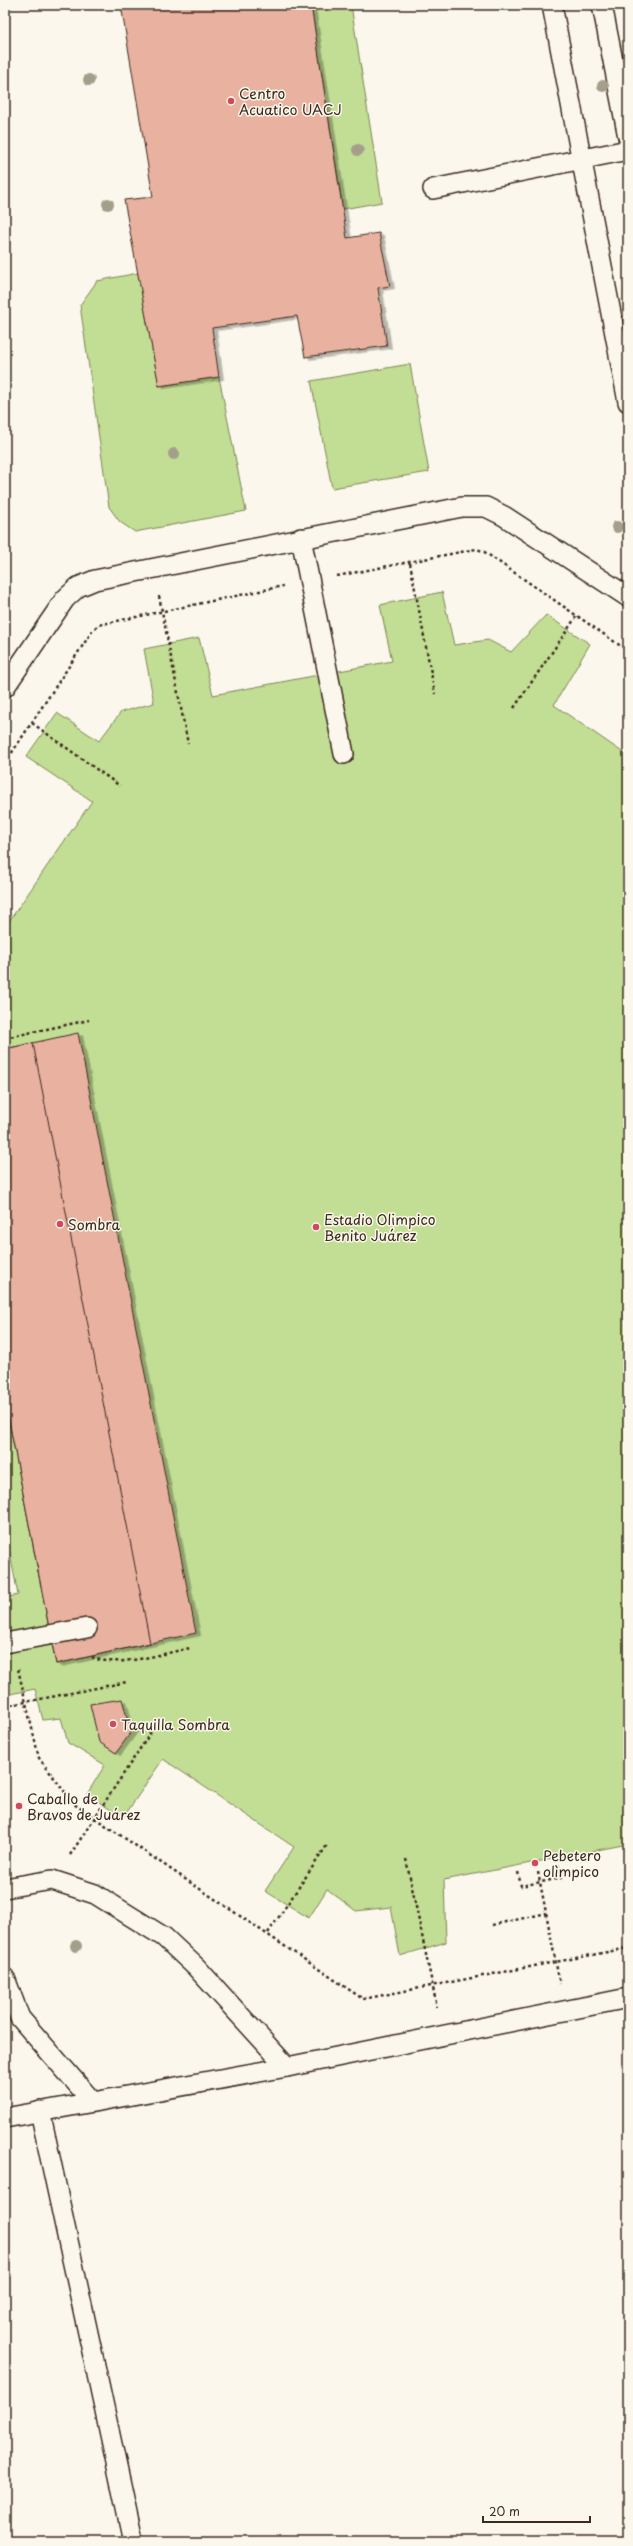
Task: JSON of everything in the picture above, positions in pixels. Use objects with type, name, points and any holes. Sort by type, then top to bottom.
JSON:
[{"type":"lane","points":[[552,5],[628,402]]},
{"type":"lane","points":[[602,5],[627,130]]},
{"type":"lane","points":[[433,189],[628,150]]},
{"type":"lane","points":[[5,687],[65,599],[78,587],[95,580],[462,507],[486,507],[504,516],[628,597]]},
{"type":"lane","points":[[300,538],[344,754]]},
{"type":"lane","points":[[5,1643],[87,1628]]},
{"type":"lane","points":[[5,1888],[52,1880],[95,1894],[164,1938],[196,1967],[287,2067]]},
{"type":"lane","points":[[5,1978],[20,2018],[92,2101]]},
{"type":"lane","points":[[5,2118],[444,2037],[628,1998]]},
{"type":"lane","points":[[40,2111],[133,2541]]},
{"type":"path","points":[[410,563],[435,694]]},
{"type":"path","points":[[152,568],[163,611],[188,744]]},
{"type":"path","points":[[514,708],[576,617]]},
{"type":"path","points":[[32,723],[120,786]]},
{"type":"path","points":[[5,1038],[89,1020]]},
{"type":"path","points":[[66,1632],[90,1656],[101,1662],[190,1648]]},
{"type":"path","points":[[5,1706],[24,1701],[127,1682]]},
{"type":"path","points":[[24,1701],[39,1758],[74,1804],[268,1933],[363,1999],[628,1948]]},
{"type":"path","points":[[52,1880],[96,1819],[153,1728]]},
{"type":"path","points":[[268,1933],[328,1844]]},
{"type":"path","points":[[406,1859],[444,2037]]},
{"type":"path","points":[[518,1872],[521,1886],[561,1878],[558,1865]]},
{"type":"path","points":[[538,1872],[565,2012]]},
{"type":"path","points":[[492,1925],[547,1913]]},
{"type":"green space","points":[[311,5],[351,5],[382,202],[343,209]]},
{"type":"green space","points":[[138,273],[159,386],[219,377],[246,511],[135,532],[120,522],[109,507],[80,305],[97,281]]},
{"type":"green space","points":[[410,364],[429,472],[332,488],[311,381]]},
{"type":"green space","name":"Estadio Olimpico Benito Juárez","points":[[442,592],[454,645],[488,640],[511,652],[546,615],[590,644],[554,705],[628,756],[628,1844],[444,1880],[446,1942],[400,1956],[391,1907],[356,1911],[327,1889],[309,1918],[265,1891],[294,1847],[163,1759],[123,1818],[87,1794],[105,1765],[68,1743],[61,1718],[43,1720],[35,1689],[5,1695],[5,1598],[18,1595],[5,1528],[5,927],[92,801],[26,757],[57,713],[99,741],[121,712],[154,703],[144,649],[199,638],[213,695],[392,661],[380,605]]},
{"type":"building","name":"Centro Acuatico UACJ","points":[[121,5],[311,5],[347,238],[379,233],[390,286],[378,288],[387,346],[305,357],[297,316],[212,328],[219,377],[159,386],[124,200],[153,197]]},
{"type":"building","name":"Sombra","points":[[78,1033],[196,1633],[56,1664],[5,1400],[5,1049]]},
{"type":"building","name":"Sombra","points":[[33,1043],[150,1643],[56,1664],[5,1400],[5,1049]]},
{"type":"building","name":"Taquilla Sombra","points":[[122,1699],[128,1721],[135,1727],[116,1753],[99,1742],[90,1704]]},
{"type":"place","name":"Centro Acuatico UACJ","points":[[231,101]]},
{"type":"place","name":"Sombra","points":[[60,1224]]},
{"type":"place","name":"Estadio Olimpico Benito Juárez","points":[[316,1227]]},
{"type":"place","name":"Taquilla Sombra","points":[[113,1724]]},
{"type":"place","name":"Caballo de Bravos de Juárez","points":[[19,1806]]},
{"type":"place","name":"Pebetero olìmpico","points":[[535,1863]]}]
